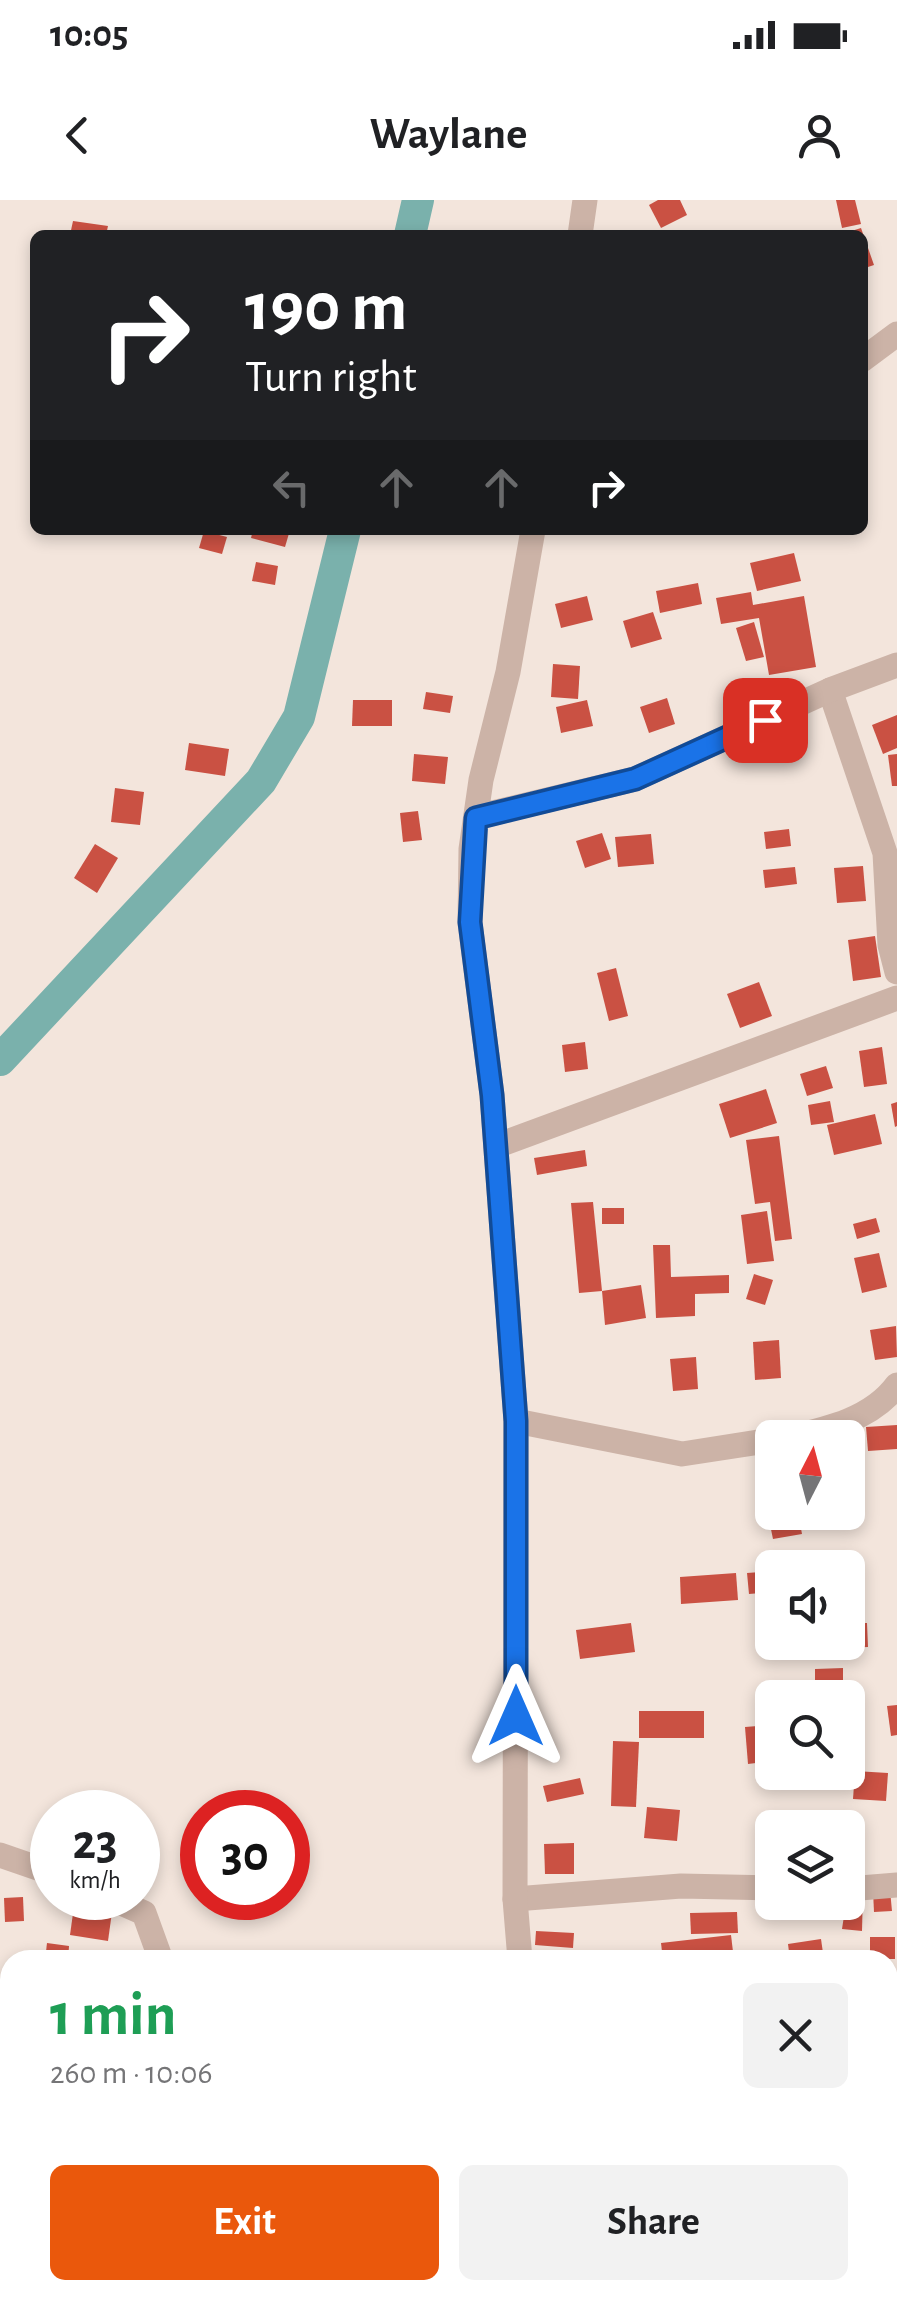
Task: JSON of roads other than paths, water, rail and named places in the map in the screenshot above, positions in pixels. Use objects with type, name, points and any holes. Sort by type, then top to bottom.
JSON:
[{"type":"street","points":[[581,230],[585,200]]},
{"type":"street","points":[[868,356],[897,334]]},
{"type":"street","points":[[519,1950],[515,1899],[516,1421],[496,1146],[470,922],[476,818],[531,535]]},
{"type":"street","points":[[476,818],[635,779],[830,690],[897,665]]},
{"type":"street","points":[[830,690],[885,853],[890,945],[897,972]]},
{"type":"street","points":[[496,1146],[897,998]]},
{"type":"street","points":[[848,1420],[881,1407],[897,1385]]},
{"type":"street","points":[[516,1421],[682,1454],[755,1443]]},
{"type":"street","points":[[5,1863],[30,1868]]},
{"type":"street","points":[[865,1888],[897,1885]]},
{"type":"street","points":[[515,1899],[682,1886],[755,1888]]},
{"type":"street","points":[[147,1920],[157,1950]]},
{"type":"waterway","points":[[411,230],[418,200]]},
{"type":"waterway","points":[[0,1060],[261,781],[299,717],[344,535]]}]
